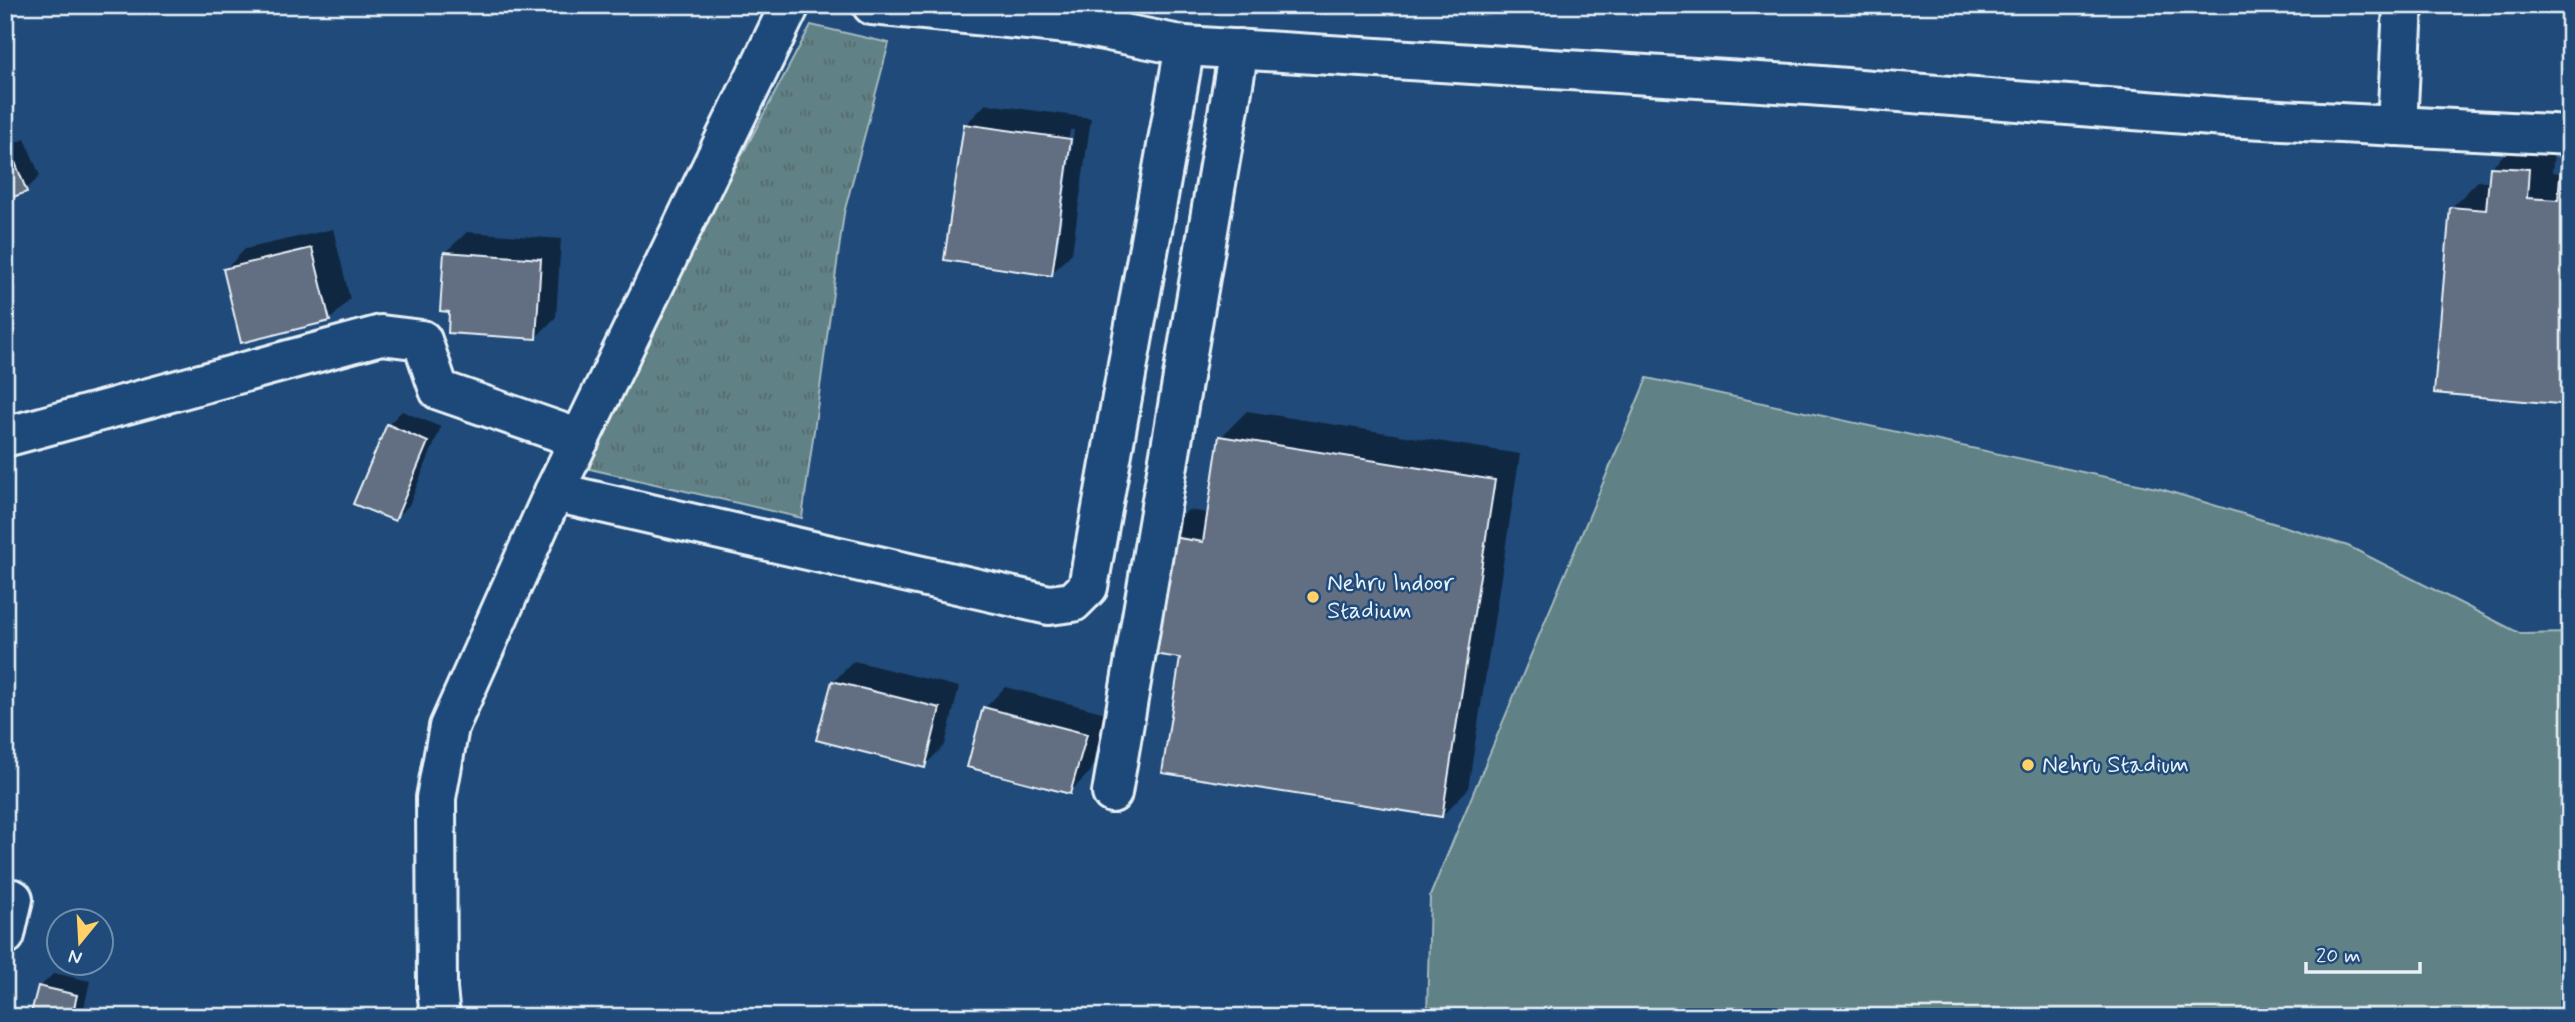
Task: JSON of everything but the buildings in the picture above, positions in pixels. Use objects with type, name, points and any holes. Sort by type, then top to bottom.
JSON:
[{"type":"street","points":[[439,1017],[436,798],[449,727],[554,492],[790,5]]},
{"type":"street","points":[[872,5],[1078,26],[1185,46],[1808,85],[2225,117],[2570,135]]},
{"type":"street","points":[[2397,126],[2403,5]]},
{"type":"street","points":[[554,492],[1049,605],[1073,602],[1088,587],[1185,46]]},
{"type":"street","points":[[1112,793],[1239,49]]},
{"type":"street","points":[[5,437],[381,335],[422,340],[439,390],[580,439]]},
{"type":"street","points":[[5,935],[13,899]]},
{"type":"green space","points":[[811,25],[889,43],[844,213],[802,518],[577,466]]},
{"type":"green space","name":"Nehru Stadium","points":[[1647,378],[2161,489],[2348,546],[2521,634],[2570,633],[2570,1017],[1427,1017],[1430,896]]},
{"type":"place","name":"Nehru Indoor Stadium","points":[[1313,597]]},
{"type":"place","name":"Nehru Stadium","points":[[2028,765]]}]
